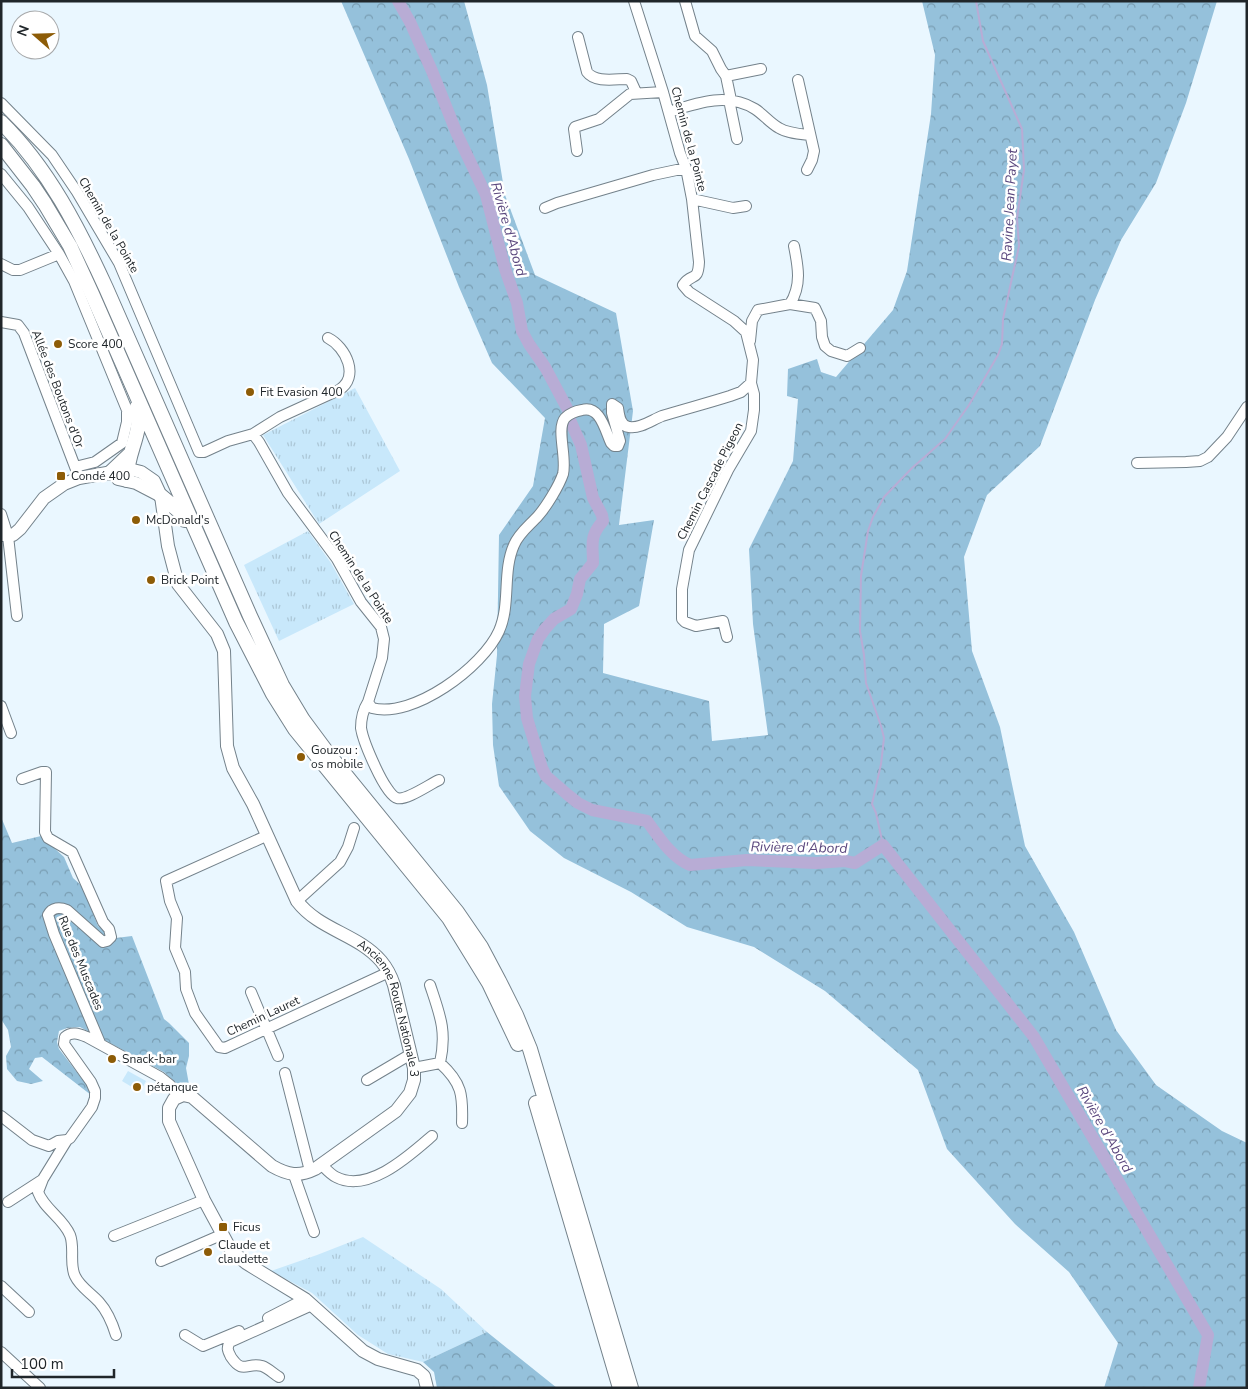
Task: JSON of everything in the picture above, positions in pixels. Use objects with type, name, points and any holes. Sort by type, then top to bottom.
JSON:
[{"type":"highway","points":[[1,122],[46,177],[83,238],[282,685],[303,720],[326,751],[458,912],[481,947],[499,981],[530,1049],[631,1388]]},
{"type":"highway","points":[[1,145],[41,198],[70,246],[236,622]]},
{"type":"highway","points":[[79,266],[136,401],[139,428],[129,455],[126,475]]},
{"type":"highway","points":[[101,470],[129,455]]},
{"type":"highway","points":[[161,496],[175,506],[198,544],[222,597],[272,694],[294,729],[449,918],[489,983],[521,1051],[620,1388]]},
{"type":"main road","points":[[5,535],[13,535],[20,530],[44,498],[77,472],[101,470],[126,475]]},
{"type":"main road","name":"Ancienne Route Nationale 3","points":[[126,475],[141,472],[149,476],[158,487],[168,546],[178,584],[217,634],[224,651],[228,718],[227,746],[233,768],[253,804],[297,901],[314,919],[372,952],[381,961],[389,972],[394,985],[411,1054],[414,1080],[410,1093],[396,1111],[316,1168],[294,1175]]},
{"type":"main road","points":[[294,1175],[272,1166],[192,1098],[183,1095],[178,1096],[171,1103],[169,1120],[204,1200],[230,1250],[238,1258],[309,1302],[363,1351],[378,1359],[418,1370],[424,1376],[427,1388]]},
{"type":"street","name":"Chemin de la Pointe","points":[[634,1],[686,168],[692,199],[699,272],[683,285],[689,292],[746,332],[753,360],[751,383]]},
{"type":"street","points":[[684,1],[695,36],[712,51],[720,69],[726,76],[737,139]]},
{"type":"street","points":[[578,37],[590,76],[596,79],[627,79],[631,81],[636,92]]},
{"type":"street","points":[[726,76],[761,69]]},
{"type":"street","points":[[798,80],[814,151],[807,170]]},
{"type":"street","points":[[577,151],[575,127],[599,118],[620,101],[636,92],[663,92]]},
{"type":"street","points":[[669,112],[708,100],[730,100],[743,103],[755,109],[779,129],[809,135]]},
{"type":"street","name":"Chemin de la Pointe","points":[[1,103],[52,155],[78,192],[119,263],[199,452],[204,452],[228,441],[253,434],[288,493],[337,559],[361,602],[381,627],[384,639],[382,658],[361,719],[361,729],[389,792],[396,798],[404,798],[439,780]]},
{"type":"street","points":[[545,208],[686,168]]},
{"type":"street","points":[[1,174],[28,207],[59,254],[74,281],[127,410],[127,422],[122,443],[101,470]]},
{"type":"street","points":[[692,199],[732,208],[746,206]]},
{"type":"street","points":[[790,304],[797,291],[799,268],[794,246]]},
{"type":"street","points":[[1,264],[13,270],[20,270],[59,254]]},
{"type":"street","points":[[750,345],[752,321],[758,310],[790,304],[814,308],[821,321],[823,342],[831,351],[847,356],[860,348]]},
{"type":"street","name":"Allée des Boutons d'Or","points":[[1,322],[18,325],[24,333],[77,472]]},
{"type":"street","points":[[253,434],[280,417],[339,390],[347,384],[349,371],[346,354],[335,342],[328,338]]},
{"type":"street","points":[[368,702],[372,708],[387,710],[401,708],[424,699],[446,686],[468,669],[492,644],[500,630],[506,598],[509,564],[514,543],[545,507],[563,472],[564,452],[561,428],[568,415],[578,410],[592,409],[597,413],[611,443],[614,446],[618,446],[620,441],[612,413],[612,404],[618,408],[624,425],[628,427],[635,426],[741,392],[751,383]]},
{"type":"street","name":"Chemin Cascade Pigeon","points":[[727,637],[723,621],[696,626],[682,619],[682,589],[689,550],[728,470],[751,432],[754,394],[751,383]]},
{"type":"street","points":[[1137,463],[1186,462],[1208,457],[1227,437],[1247,407]]},
{"type":"street","points":[[1,514],[17,616]]},
{"type":"street","points":[[1,706],[11,733]]},
{"type":"street","name":"Rue des Muscades","points":[[22,779],[46,772],[45,832],[48,838],[72,852],[109,929],[111,937],[108,941],[103,942],[67,910],[54,909],[48,915],[54,934],[100,1043]]},
{"type":"street","points":[[297,901],[340,862],[348,847],[354,828]]},
{"type":"street","name":"Chemin Lauret","points":[[266,836],[169,879],[166,883],[177,918],[175,948],[185,972],[186,990],[195,1013],[220,1048],[224,1048],[389,972]]},
{"type":"street","points":[[430,985],[443,1025],[444,1037],[440,1063],[460,1086],[462,1123]]},
{"type":"street","points":[[251,992],[278,1056]]},
{"type":"street","points":[[116,1335],[112,1320],[106,1311],[74,1275],[70,1235],[55,1214],[40,1199],[38,1192],[43,1179],[67,1140],[92,1107],[95,1095],[91,1082],[66,1048],[64,1040],[69,1033],[75,1033],[100,1043],[160,1077],[170,1085],[178,1096]]},
{"type":"street","points":[[367,1080],[411,1054]]},
{"type":"street","points":[[414,1068],[440,1063]]},
{"type":"street","points":[[285,1073],[316,1168],[337,1178],[353,1181],[370,1178],[408,1157],[432,1136]]},
{"type":"street","points":[[1,1116],[32,1140],[49,1146],[58,1141],[67,1140]]},
{"type":"street","points":[[294,1175],[314,1232]]},
{"type":"street","points":[[8,1202],[43,1179]]},
{"type":"street","points":[[114,1236],[204,1200]]},
{"type":"street","points":[[161,1261],[221,1235]]},
{"type":"street","points":[[1,1286],[30,1312]]},
{"type":"street","points":[[185,1335],[203,1346],[309,1302]]},
{"type":"street","points":[[279,1377],[260,1365],[244,1367],[236,1365],[228,1350],[228,1345],[230,1342],[309,1302]]},
{"type":"street","points":[[1,1352],[40,1388]]},
{"type":"green space","points":[[341,1],[464,1],[487,85],[505,195],[535,275],[616,313],[633,411],[619,525],[654,520],[639,606],[604,624],[603,673],[709,701],[712,741],[768,735],[753,624],[749,549],[793,461],[798,399],[787,396],[788,369],[817,359],[821,372],[836,377],[893,310],[907,271],[931,114],[935,55],[922,1],[1217,1],[1186,103],[1156,183],[1121,240],[1095,300],[1040,446],[987,495],[964,557],[972,651],[1000,727],[1025,846],[1074,932],[1116,1030],[1156,1085],[1222,1131],[1247,1143],[1247,1388],[1104,1388],[1118,1343],[1069,1272],[1015,1224],[947,1149],[918,1070],[825,991],[754,947],[687,927],[631,892],[564,858],[530,831],[499,786],[493,745],[492,704],[497,655],[499,535],[533,486],[545,418],[492,363],[459,287],[409,159]]},
{"type":"green space","points":[[355,388],[400,471],[319,524],[263,435]]},
{"type":"green space","points":[[308,531],[331,563],[354,604],[279,641],[244,565]]},
{"type":"green space","points":[[1,817],[12,843],[41,836],[64,857],[73,878],[82,886],[98,926],[116,938],[132,936],[164,1019],[189,1043],[189,1056],[186,1068],[190,1090],[180,1092],[175,1082],[164,1072],[80,1027],[59,1031],[57,1042],[59,1049],[86,1084],[91,1095],[42,1057],[35,1058],[29,1069],[43,1081],[31,1084],[17,1081],[7,1069],[6,1056],[11,1047],[8,1030],[1,1019]]},
{"type":"green space","name":"pétanque","points":[[128,1071],[146,1081],[140,1092],[122,1081]]},
{"type":"green space","points":[[363,1237],[441,1289],[487,1332],[423,1362],[388,1354],[358,1335],[312,1293],[271,1271]]},
{"type":"green space","points":[[487,1332],[557,1388],[437,1388],[434,1372],[423,1362]]},
{"type":"waterway","name":"Rivière d'Abord","points":[[398,1],[410,22],[457,134],[486,195],[505,269],[517,303],[522,331],[545,367],[568,410]]},
{"type":"waterway","name":"Ravine Jean Payet","points":[[883,845],[876,813],[872,804],[881,764],[884,738],[866,683],[860,631],[861,576],[868,531],[884,497],[912,468],[945,439],[969,405],[998,355],[1002,344],[1003,319],[1019,246],[1017,218],[1024,170],[1022,129],[983,41],[976,1]]},
{"type":"waterway","name":"Rivière d'Abord","points":[[570,420],[581,445],[593,498],[603,521],[594,536],[592,546],[593,563],[580,579],[571,609],[554,619],[545,629],[538,639],[529,664],[525,696],[527,718],[546,776],[578,803],[592,810],[647,821],[671,852],[690,865],[747,860],[816,863],[845,861],[855,863],[883,845],[1034,1037],[1208,1335],[1199,1388]]},
{"type":"place","name":"Score 400","points":[[58,344]]},
{"type":"place","name":"Fit Evasion 400","points":[[250,392]]},
{"type":"place","name":"Condé 400","points":[[61,476]]},
{"type":"place","name":"McDonald's","points":[[136,520]]},
{"type":"place","name":"Brick Point","points":[[151,580]]},
{"type":"place","name":"Gouzou : os mobile","points":[[301,757]]},
{"type":"place","name":"Snack-bar","points":[[112,1059]]},
{"type":"place","name":"pétanque","points":[[137,1087]]},
{"type":"place","name":"Ficus","points":[[223,1227]]},
{"type":"place","name":"Claude et claudette","points":[[208,1252]]}]
